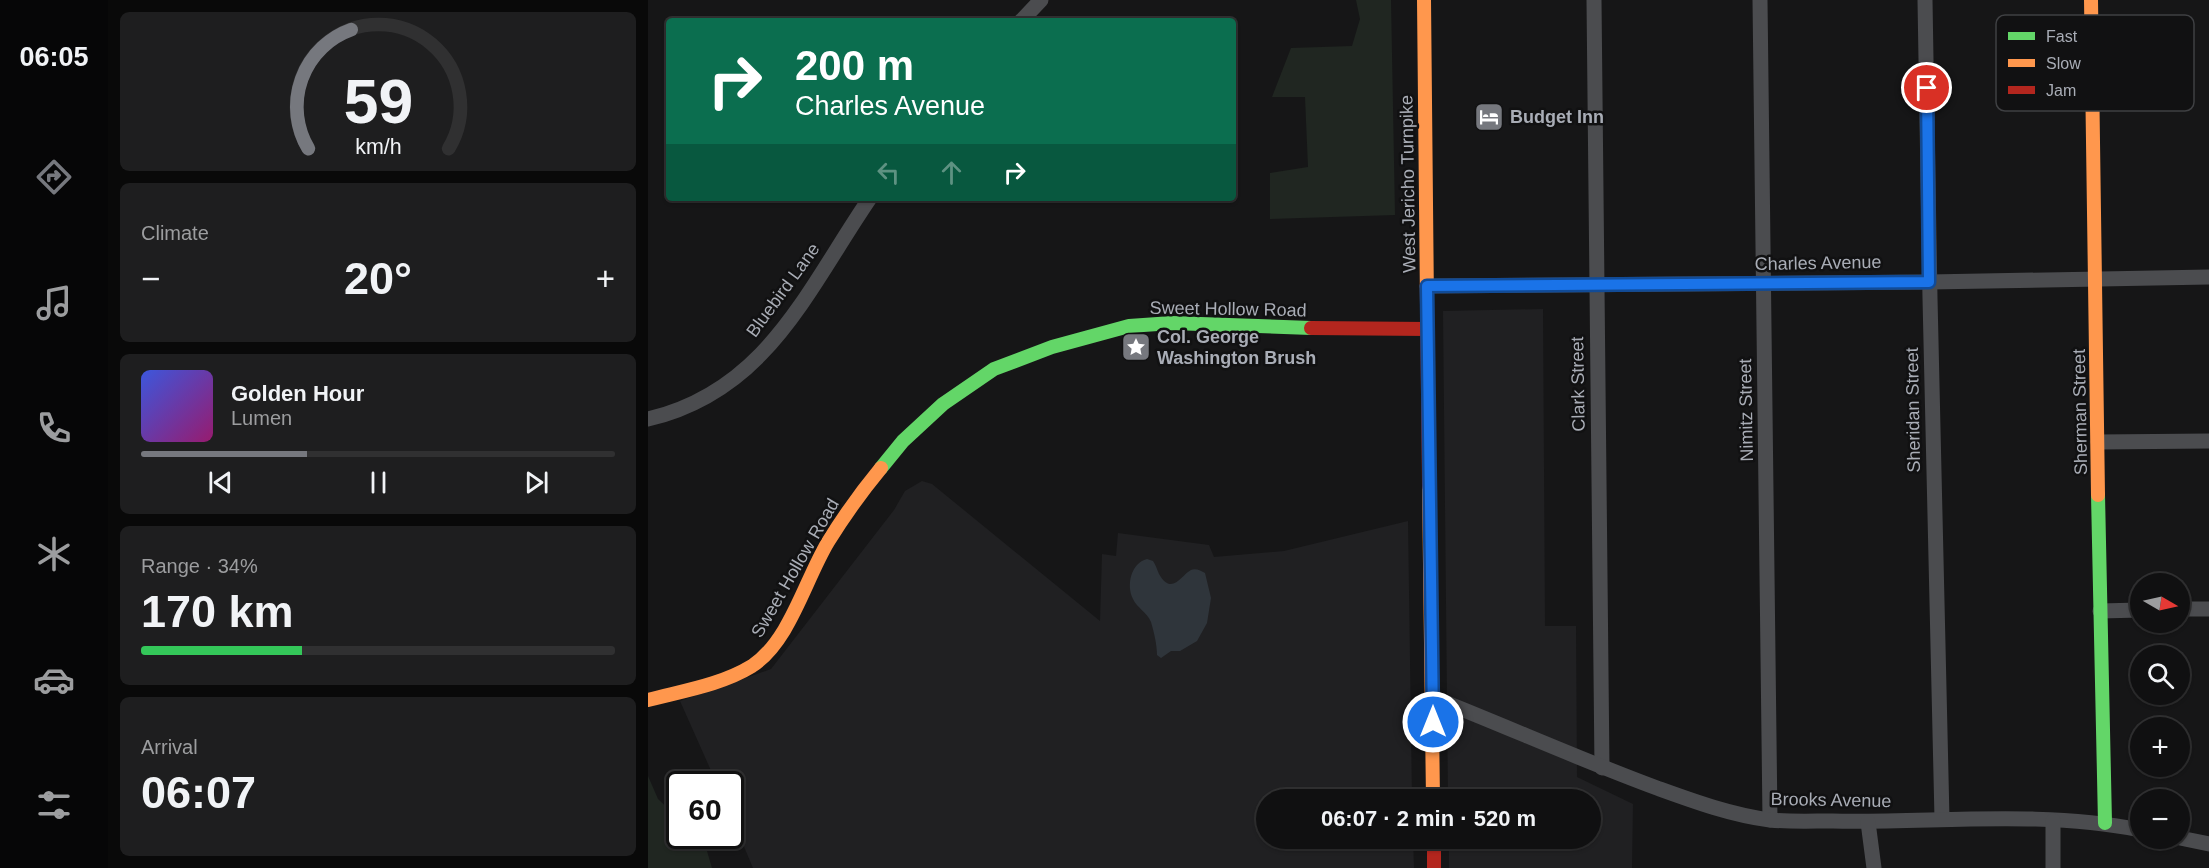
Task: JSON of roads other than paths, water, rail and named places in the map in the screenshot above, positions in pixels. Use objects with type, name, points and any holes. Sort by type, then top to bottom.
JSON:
[{"type":"street","points":[[1024,18],[1041,0]]},
{"type":"street","name":"West Jericho Turnpike","points":[[1424,0],[1434,698],[1433,789]]},
{"type":"street","name":"Clark Street","points":[[1594,0],[1602,768]]},
{"type":"street","name":"Nimitz Street","points":[[1760,0],[1770,820]]},
{"type":"street","name":"Sheridan Street","points":[[1925,0],[1929,282],[1942,819]]},
{"type":"street","name":"Sherman Street","points":[[2091,0],[2091,15]]},
{"type":"street","name":"Sherman Street","points":[[2093,111],[2105,823]]},
{"type":"street","name":"Bluebird Lane","points":[[648,419],[708,397],[745,370],[765,351],[804,300],[868,201]]},
{"type":"street","name":"Charles Avenue","points":[[1427,286],[2209,277]]},
{"type":"street","name":"Sweet Hollow Road","points":[[648,700],[732,676],[753,665],[769,650],[786,625],[827,543],[864,489],[903,441],[943,404],[994,369],[1052,347],[1129,326],[1172,323],[1427,329]]},
{"type":"street","points":[[2098,442],[2209,441]]},
{"type":"street","points":[[2190,609],[2209,609]]},
{"type":"street","points":[[2100,611],[2130,610]]},
{"type":"street","name":"Brooks Avenue","points":[[1434,698],[1602,768],[1734,813],[1770,820],[2054,821],[2105,823],[2130,828]]},
{"type":"street","points":[[2054,821],[2054,868]]},
{"type":"street","points":[[1868,822],[1874,868]]},
{"type":"street","points":[[2190,840],[2209,844]]},
{"type":"street","points":[[1434,849],[1434,868]]},
{"type":"place","name":"Budget Inn","points":[[1489,117]]},
{"type":"place","name":"Col. George Washington Brush","points":[[1136,347]]}]
